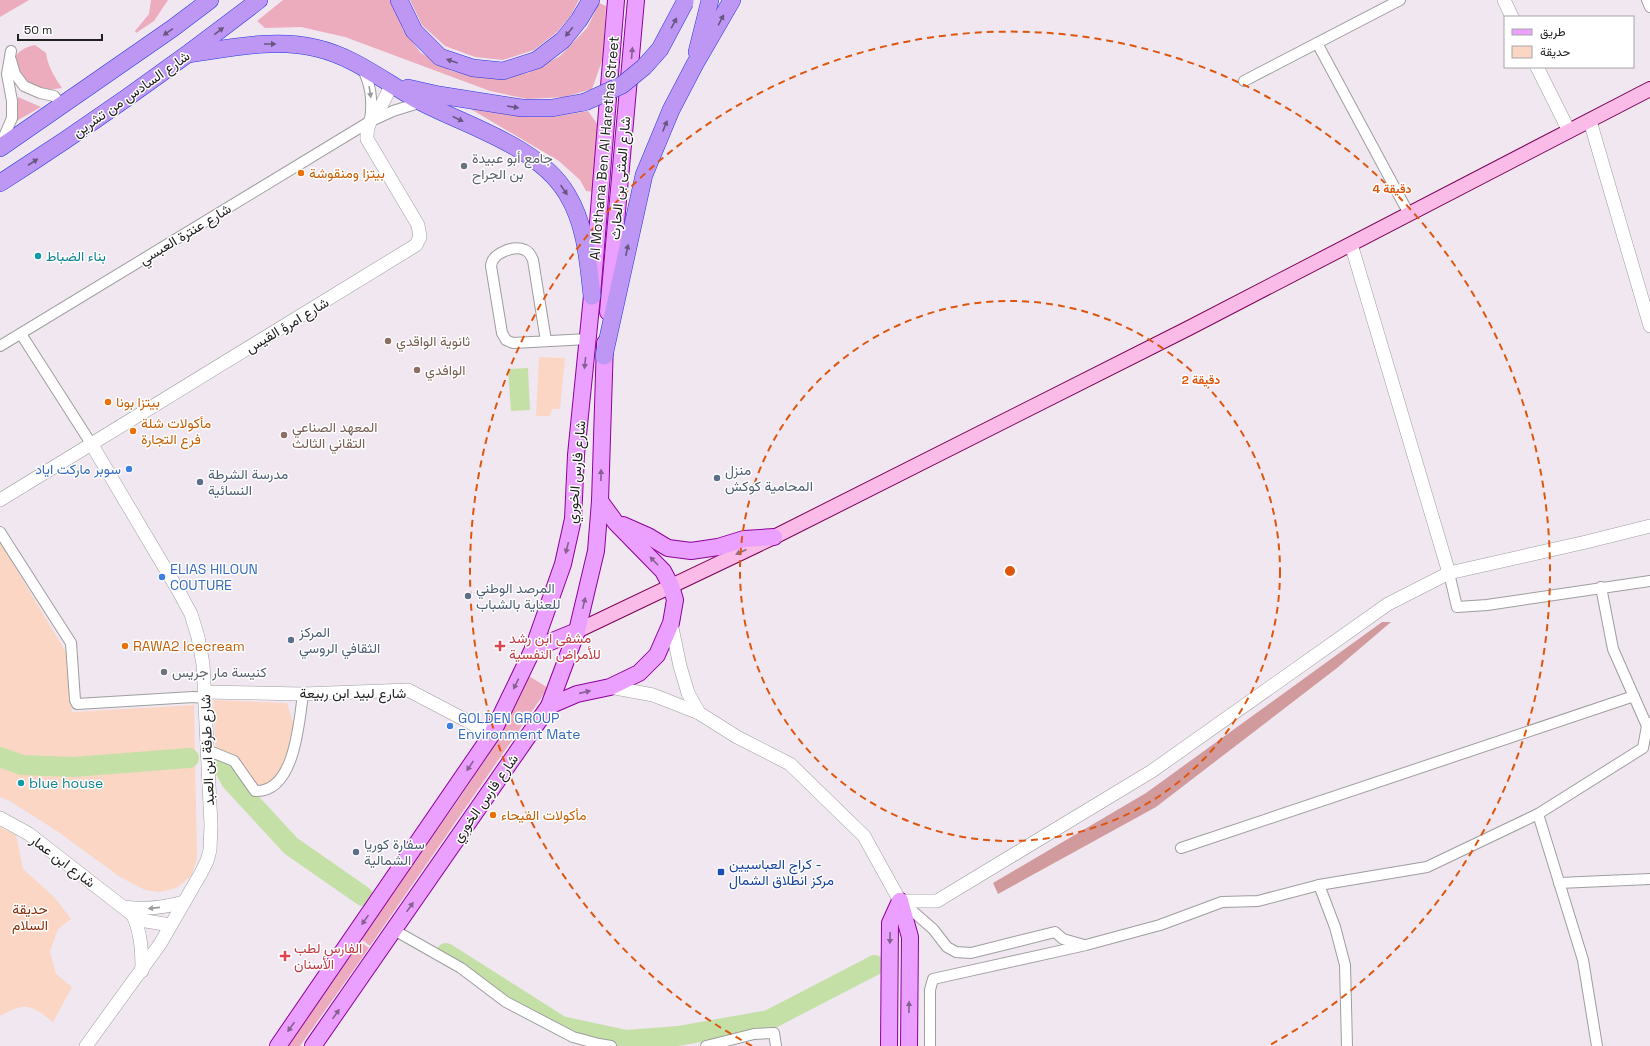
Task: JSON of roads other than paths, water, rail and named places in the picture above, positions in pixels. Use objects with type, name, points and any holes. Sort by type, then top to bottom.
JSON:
[{"type":"highway","points":[[0,147],[173,28],[210,0]]},
{"type":"highway","name":"شارع السادس من تشرين","points":[[0,184],[54,149],[189,54],[259,0]]},
{"type":"highway","points":[[399,0],[414,31],[440,57],[473,68],[503,71],[537,60],[563,40],[579,20],[591,0]]},
{"type":"highway","points":[[695,64],[710,0]]},
{"type":"highway","points":[[604,356],[644,175],[671,110],[695,64],[732,0]]},
{"type":"highway","points":[[392,83],[439,95],[522,108],[552,108],[585,102],[622,85],[644,67],[660,49],[685,1]]},
{"type":"highway","points":[[189,54],[255,44],[287,44],[316,48],[360,64],[422,102],[521,150],[537,161],[560,184],[575,209],[582,226],[586,245],[592,296]]},
{"type":"main road","name":"Al Mothana Ben Al Haretha Street","points":[[592,296],[616,0]]},
{"type":"main road","name":"شارع المثنى بن الحارث","points":[[604,356],[636,0]]},
{"type":"main road","points":[[533,649],[577,631],[801,523],[1189,328],[1650,89]]},
{"type":"main road","name":"شارع فارس الخوري","points":[[278,1046],[492,734],[533,649],[562,564],[574,519],[576,455],[592,296]]},
{"type":"main road","name":"شارع فارس الخوري","points":[[314,1046],[549,706],[577,631],[596,551],[600,501],[604,356]]},
{"type":"main road","points":[[549,706],[577,694],[610,687],[639,673],[657,655],[671,623],[675,600],[671,586],[663,571],[616,523],[600,501]]},
{"type":"main road","points":[[616,523],[648,536],[668,548],[691,551],[718,547],[744,539],[774,536]]},
{"type":"main road","points":[[889,1046],[890,923],[900,901]]},
{"type":"main road","points":[[900,901],[910,937],[909,1046]]},
{"type":"street","points":[[1244,81],[1400,0]]},
{"type":"street","points":[[1504,0],[1512,16]]},
{"type":"street","points":[[1647,0],[1650,7]]},
{"type":"street","points":[[1317,43],[1409,214]]},
{"type":"street","points":[[0,147],[12,118],[12,101],[7,74],[10,54],[15,74],[24,86],[40,93],[54,96],[62,105]]},
{"type":"street","points":[[360,64],[366,75],[370,92],[371,110],[369,122]]},
{"type":"street","points":[[1538,68],[1569,131]]},
{"type":"street","points":[[0,71],[8,80]]},
{"type":"street","points":[[369,122],[387,95],[392,83]]},
{"type":"street","name":"شارع عنترة العبسي","points":[[0,346],[369,122],[393,111],[422,102]]},
{"type":"street","points":[[1590,120],[1650,326]]},
{"type":"street","name":"شارع امرؤ القيس","points":[[0,500],[416,245],[420,237],[418,225],[369,144],[367,133],[369,122]]},
{"type":"street","points":[[1351,244],[1449,573],[1457,607],[1487,605],[1601,587],[1650,581]]},
{"type":"street","points":[[546,341],[533,260],[531,256],[525,250],[518,249],[498,254],[493,258],[491,266],[504,337],[506,340],[513,343],[588,339]]},
{"type":"street","points":[[21,334],[92,445]]},
{"type":"street","name":"شارع طرفة ابن العبد","points":[[86,1046],[142,971],[160,944],[207,861],[210,850],[205,695],[198,637],[191,614],[178,590],[92,445]]},
{"type":"street","points":[[900,901],[937,902],[1152,771],[1388,604],[1449,573],[1650,526]]},
{"type":"street","points":[[0,532],[71,643],[75,700],[77,704],[205,695]]},
{"type":"street","points":[[930,1046],[930,990],[932,979],[1086,945],[1160,925],[1222,902],[1258,901],[1319,885],[1427,867],[1538,814],[1646,750],[1649,725],[1613,649],[1601,587]]},
{"type":"street","points":[[671,623],[680,666],[688,694],[699,712]]},
{"type":"street","points":[[610,687],[653,695],[699,712],[737,737],[790,764],[864,836],[900,901],[932,929],[947,947],[956,952],[971,953],[1055,932],[1063,939],[1086,945]]},
{"type":"street","name":"شارع لبيد ابن ربيعة","points":[[205,695],[303,694],[408,690],[492,734]]},
{"type":"street","points":[[207,750],[234,761],[255,791],[263,791],[272,787],[278,782],[285,770],[296,743],[303,694]]},
{"type":"street","points":[[1181,848],[1634,696]]},
{"type":"street","points":[[1538,814],[1583,960],[1597,1046]]},
{"type":"street","name":"شارع ابن عمار","points":[[0,818],[29,834],[128,911],[146,921],[170,925]]},
{"type":"street","points":[[1559,883],[1650,879]]},
{"type":"street","points":[[1319,885],[1335,928],[1345,965],[1346,1046]]},
{"type":"street","points":[[142,971],[141,941],[138,927],[128,911],[158,908],[184,902]]},
{"type":"street","points":[[394,930],[461,968],[506,1002],[574,1037],[611,1046]]},
{"type":"street","points":[[706,1046],[754,1034],[774,1033],[776,1046]]},
{"type":"waterway","points":[[0,757],[22,765],[73,767],[189,758]]},
{"type":"waterway","points":[[223,766],[231,781],[291,846],[363,896]]},
{"type":"waterway","points":[[446,953],[561,1026],[626,1040],[678,1036],[769,1020],[875,965]]},
{"type":"place","name":"جامع أبو عبيدة بن الجراح","points":[[464,166]]},
{"type":"place","name":"بيتزا ومنقوشة","points":[[301,173]]},
{"type":"place","name":"بناء الضباط","points":[[38,256]]},
{"type":"place","name":"ثانوية الواقدي","points":[[388,341]]},
{"type":"place","name":"الوافدي","points":[[417,370]]},
{"type":"place","name":"بيتزا بونا","points":[[108,402]]},
{"type":"place","name":"مأكولات شلة فرع التجارة","points":[[133,431]]},
{"type":"place","name":"المعهد الصناعي التقاني الثالث","points":[[284,435]]},
{"type":"place","name":"سوبر ماركت اياد","points":[[129,469]]},
{"type":"place","name":"منزل المحامية كوكش","points":[[717,478]]},
{"type":"place","name":"مدرسة الشرطة النسائية","points":[[200,482]]},
{"type":"place","name":"ELIAS HILOUN COUTURE","points":[[162,577]]},
{"type":"place","name":"المرصد الوطني للعناية بالشباب","points":[[468,596]]},
{"type":"place","name":"المركز الثقافي الروسي","points":[[291,640]]},
{"type":"place","name":"RAWA2 Icecream","points":[[125,646]]},
{"type":"place","name":"مشفى ابن رشد للأمراض النفسية","points":[[500,646]]},
{"type":"place","name":"كنيسة مار جريس","points":[[164,672]]},
{"type":"place","name":"GOLDEN GROUP Environment Mate","points":[[450,726]]},
{"type":"place","name":"blue house","points":[[21,783]]},
{"type":"place","name":"مأكولات الفيحاء","points":[[493,815]]},
{"type":"place","name":"سفارة كوريا الشمالية","points":[[356,852]]},
{"type":"place","name":"كراج العباسيين - مركز انطلاق الشمال","points":[[721,872]]},
{"type":"place","name":"الفارس لطب الأسنان","points":[[285,956]]},
{"type":"park label","name":"حديقة السلام","points":[[30,918]]}]
